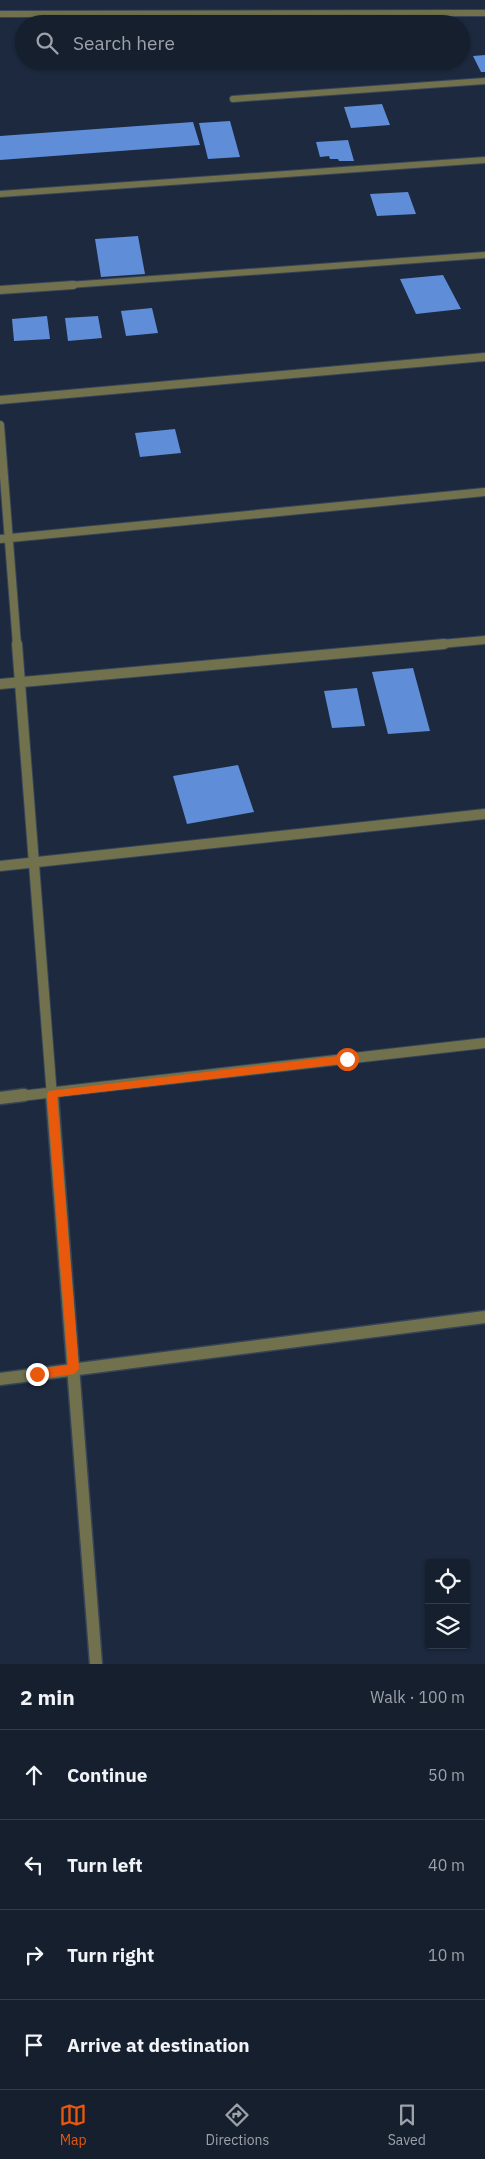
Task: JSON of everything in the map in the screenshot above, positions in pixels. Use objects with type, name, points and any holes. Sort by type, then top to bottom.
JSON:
[{"type":"street","points":[[0,14],[485,13]]},
{"type":"street","points":[[233,99],[485,81]]},
{"type":"street","points":[[0,194],[485,160]]},
{"type":"street","points":[[0,290],[485,255]]},
{"type":"street","points":[[0,400],[485,357]]},
{"type":"street","points":[[0,425],[4,539],[20,682],[96,1664]]},
{"type":"street","points":[[4,539],[485,492]]},
{"type":"street","points":[[0,684],[485,640]]},
{"type":"street","points":[[0,866],[485,814]]},
{"type":"street","points":[[0,1098],[52,1094],[485,1043]]},
{"type":"street","points":[[0,1379],[485,1317]]},
{"type":"building","points":[[485,55],[485,72],[481,72],[473,56]]},
{"type":"building","points":[[382,104],[390,125],[351,128],[344,107]]},
{"type":"building","points":[[230,121],[240,157],[208,159],[199,123]]},
{"type":"building","points":[[193,122],[200,145],[0,160],[0,136]]},
{"type":"building","points":[[348,140],[354,161],[339,161],[338,159],[330,159],[329,156],[320,157],[316,142]]},
{"type":"building","points":[[408,192],[416,214],[377,216],[370,194]]},
{"type":"building","points":[[138,236],[145,274],[101,277],[95,239]]},
{"type":"building","points":[[443,275],[461,309],[416,314],[400,279]]},
{"type":"building","points":[[152,308],[158,333],[126,336],[121,311]]},
{"type":"building","points":[[47,316],[50,339],[14,341],[12,319]]},
{"type":"building","points":[[98,316],[102,338],[68,341],[65,318]]},
{"type":"building","points":[[175,429],[181,453],[140,457],[135,433]]},
{"type":"building","points":[[413,668],[430,731],[388,734],[372,672]]},
{"type":"building","points":[[357,688],[365,726],[332,728],[324,691]]},
{"type":"building","points":[[238,765],[254,812],[187,824],[173,776]]},
{"type":"route","points":[[37,1374],[74,1369],[52,1094],[347,1059]]}]
